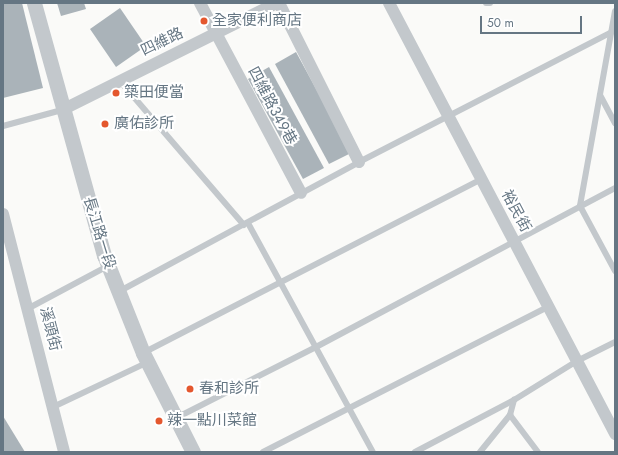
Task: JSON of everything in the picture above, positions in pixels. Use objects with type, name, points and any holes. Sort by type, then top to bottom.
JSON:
[{"type":"street","name":"長江路一段","points":[[34,3],[62,110],[108,266],[145,358],[193,452]]},
{"type":"street","name":"四維路349巷","points":[[200,3],[215,34],[301,193]]},
{"type":"street","name":"四維路","points":[[62,110],[278,3]]},
{"type":"street","points":[[278,3],[359,162]]},
{"type":"street","name":"裕民街","points":[[389,3],[615,434]]},
{"type":"street","name":"溪頭街","points":[[3,214],[29,308],[64,452]]},
{"type":"lane","points":[[615,11],[580,206],[615,271]]},
{"type":"lane","points":[[118,292],[448,115],[612,32]]},
{"type":"lane","points":[[120,81],[246,224],[316,347],[373,452]]},
{"type":"lane","points":[[600,96],[615,123]]},
{"type":"lane","points":[[3,126],[62,110]]},
{"type":"lane","points":[[53,407],[280,283],[481,179]]},
{"type":"lane","points":[[176,418],[316,347],[615,188]]},
{"type":"lane","points":[[29,308],[108,266]]},
{"type":"lane","points":[[263,452],[548,307]]},
{"type":"lane","points":[[415,452],[514,400],[577,361],[615,342]]},
{"type":"lane","points":[[480,452],[510,414],[514,400]]},
{"type":"lane","points":[[510,414],[538,452]]},
{"type":"building","points":[[3,3],[22,3],[43,88],[3,98]]},
{"type":"building","points":[[57,3],[84,3],[86,9],[61,16]]},
{"type":"building","points":[[120,8],[146,46],[116,67],[90,29]]},
{"type":"building","points":[[296,52],[351,153],[329,164],[275,64]]},
{"type":"building","points":[[269,67],[324,168],[303,179],[248,79]]},
{"type":"building","points":[[3,416],[25,452],[3,452]]},
{"type":"place","name":"全家便利商店","points":[[204,21]]},
{"type":"place","name":"築田便當","points":[[116,93]]},
{"type":"place","name":"廣佑診所","points":[[105,124]]},
{"type":"place","name":"春和診所","points":[[190,389]]},
{"type":"place","name":"辣一點川菜館","points":[[159,421]]}]
